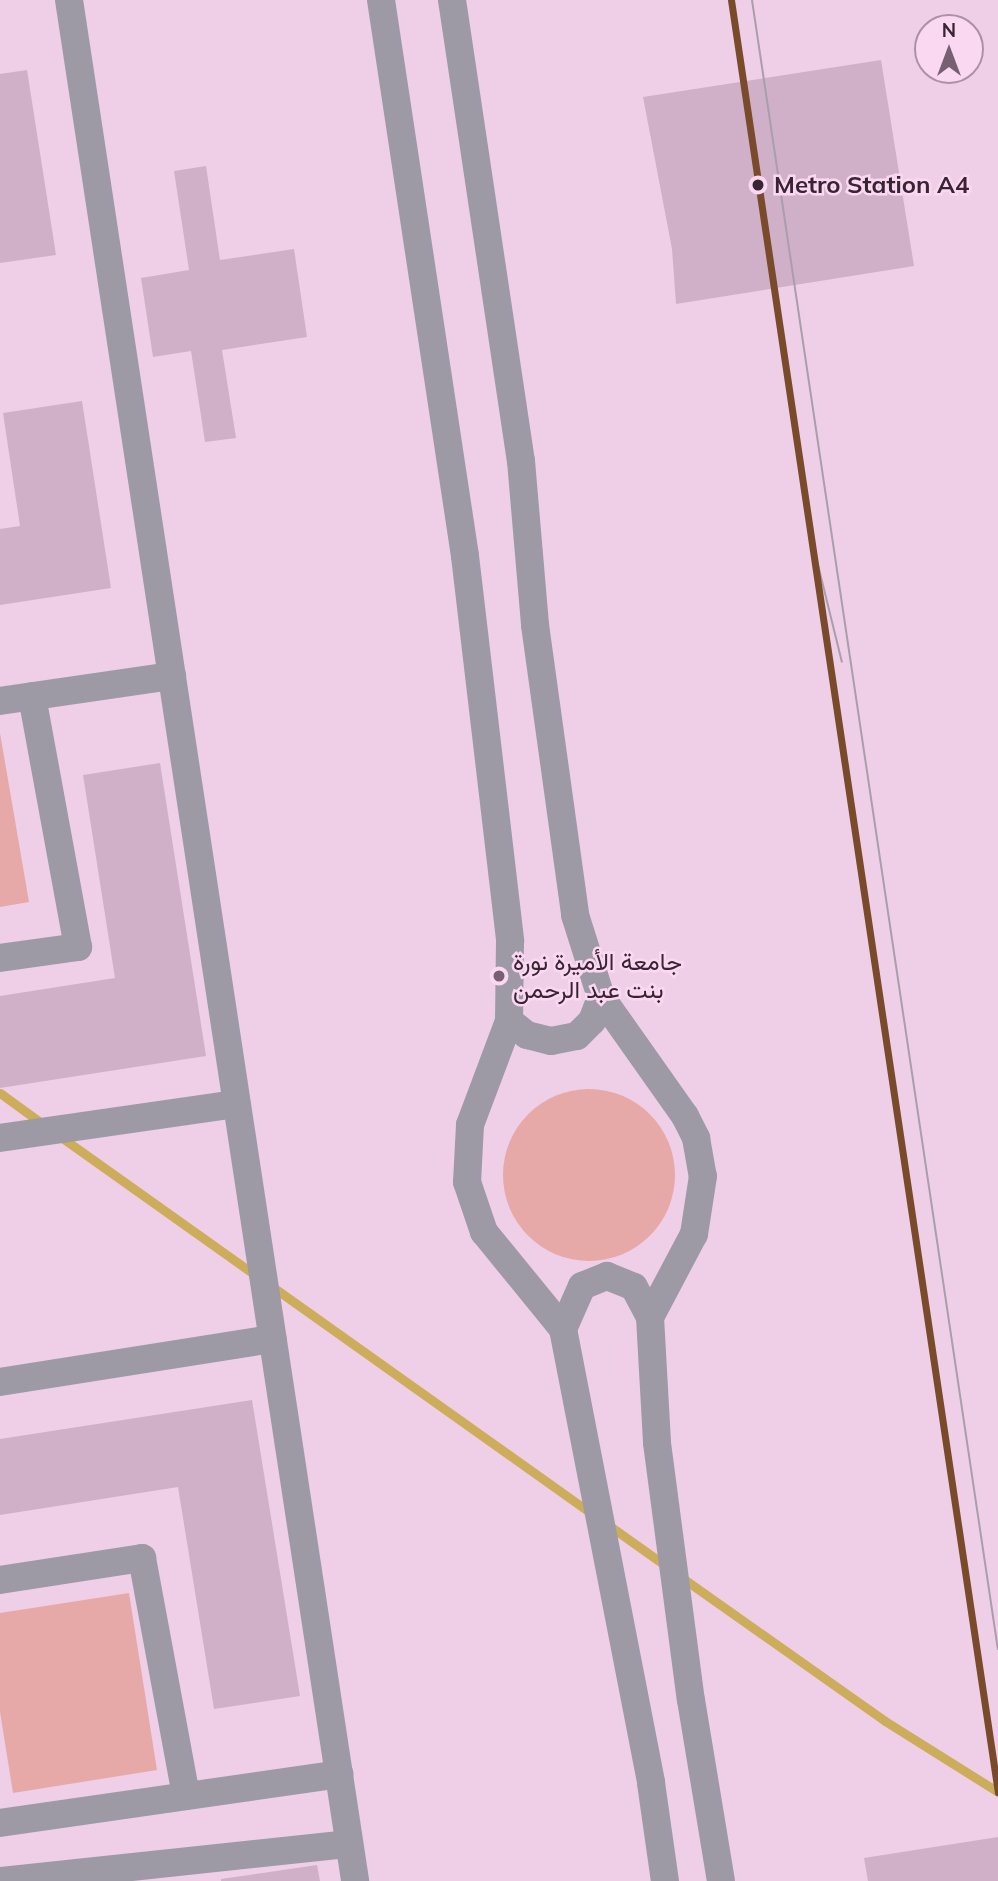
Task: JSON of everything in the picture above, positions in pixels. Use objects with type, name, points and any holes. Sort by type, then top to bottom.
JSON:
[{"type":"street","points":[[69,0],[355,1881]]},
{"type":"street","points":[[381,0],[465,556],[510,941],[509,1021],[470,1125],[467,1182],[484,1232],[563,1329],[646,1756],[665,1881]]},
{"type":"street","points":[[452,0],[520,461],[535,625],[575,915],[601,997],[685,1116],[696,1138],[703,1176],[695,1234],[650,1317]]},
{"type":"street","points":[[0,701],[172,676]]},
{"type":"street","points":[[0,958],[78,947],[32,696]]},
{"type":"street","points":[[509,1021],[527,1035],[551,1041],[577,1036],[592,1021],[601,997]]},
{"type":"street","points":[[0,1138],[237,1104]]},
{"type":"street","points":[[563,1329],[582,1286],[607,1276],[634,1287],[650,1317],[657,1443],[691,1700],[721,1881]]},
{"type":"street","points":[[0,1382],[272,1339]]},
{"type":"street","points":[[0,1580],[142,1558],[186,1796]]},
{"type":"street","points":[[0,1823],[339,1773]]},
{"type":"street","points":[[1,1881],[349,1844]]},
{"type":"shaded area","points":[[0,733],[29,902],[0,907]]},
{"type":"shaded area","points":[[589,1089],[622,1095],[650,1114],[669,1142],[675,1175],[669,1208],[650,1236],[622,1255],[589,1261],[556,1255],[528,1236],[509,1208],[503,1175],[509,1142],[528,1114],[556,1095]]},
{"type":"shaded area","points":[[129,1593],[157,1770],[13,1793],[0,1712],[0,1613]]},
{"type":"building","name":"Metro Station A4","points":[[881,60],[914,266],[676,304],[672,249],[643,97]]},
{"type":"building","points":[[27,70],[56,255],[0,263],[0,74]]},
{"type":"building","points":[[206,166],[220,260],[294,249],[307,337],[222,350],[236,438],[205,442],[191,351],[153,357],[141,278],[189,270],[174,171]]},
{"type":"building","points":[[82,401],[111,588],[0,605],[0,529],[20,526],[3,413]]},
{"type":"building","points":[[160,763],[206,1056],[0,1088],[0,996],[115,978],[83,775]]},
{"type":"building","points":[[252,1400],[300,1696],[214,1709],[178,1487],[0,1515],[0,1439]]},
{"type":"building","points":[[998,1837],[998,1881],[868,1881],[864,1858]]},
{"type":"building","points":[[317,1865],[320,1881],[221,1881],[221,1879]]},
{"type":"waterway","points":[[0,1093],[44,1125]]},
{"type":"waterway","points":[[61,1137],[255,1275]]},
{"type":"waterway","points":[[270,1285],[592,1514]]},
{"type":"waterway","points":[[607,1524],[666,1566]]},
{"type":"waterway","points":[[681,1577],[885,1721],[998,1792]]},
{"type":"tram line","points":[[752,0],[998,1649]]},
{"type":"tram line","points":[[807,520],[842,662]]},
{"type":"transit line","points":[[731,0],[998,1792]]},
{"type":"place","name":"Metro Station A4","points":[[758,185]]},
{"type":"place","name":"جامعة الأميرة نورة بنت عبد الرحمن","points":[[499,976]]}]
